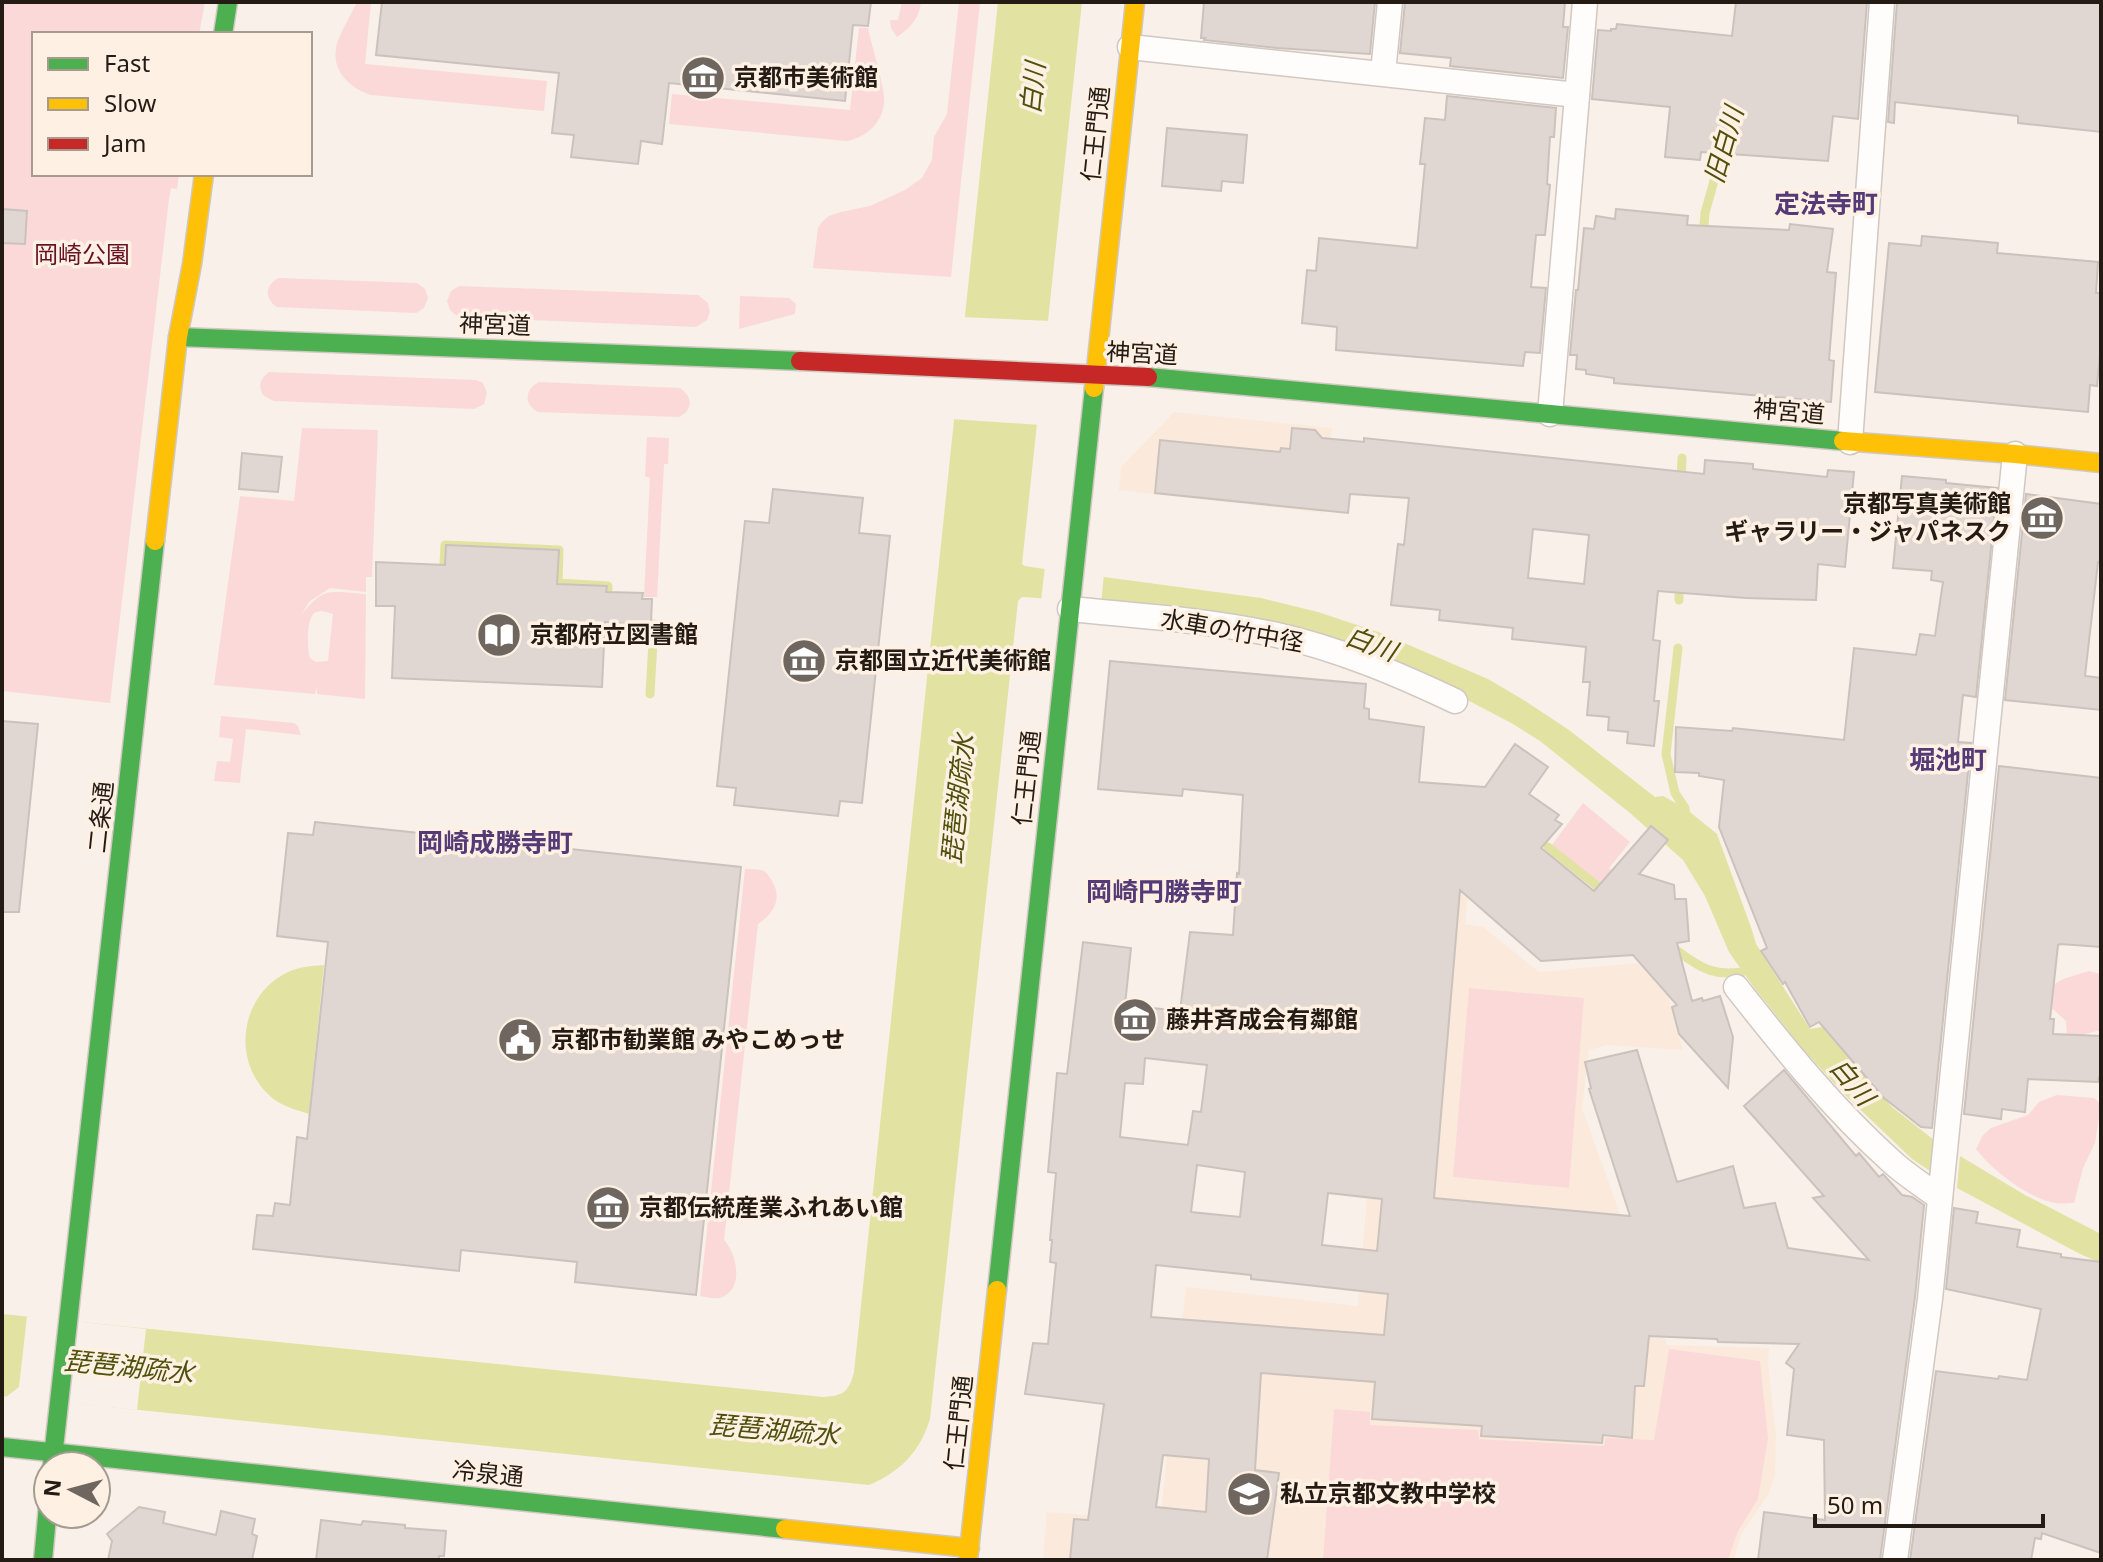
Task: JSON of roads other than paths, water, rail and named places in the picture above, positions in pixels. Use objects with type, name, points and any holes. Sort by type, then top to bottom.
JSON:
[{"type":"street","points":[[223,32],[228,2]]},
{"type":"street","name":"仁王門通","points":[[969,1554],[1078,608],[1074,569],[1135,2]]},
{"type":"street","points":[[1383,73],[1390,2]]},
{"type":"street","points":[[1550,414],[1585,2]]},
{"type":"street","points":[[1850,442],[1882,2]]},
{"type":"street","points":[[1130,47],[1577,95]]},
{"type":"street","name":"二条通","points":[[53,1450],[178,337],[204,176]]},
{"type":"street","name":"神宮道","points":[[178,337],[1159,378],[2101,463]]},
{"type":"street","points":[[1895,1560],[1930,1299],[2015,454]]},
{"type":"street","name":"水車の竹中径","points":[[1078,608],[1198,622],[1277,636],[1359,660],[1455,701]]},
{"type":"street","points":[[1736,987],[1778,1041],[1833,1103],[1892,1162],[1941,1191]]},
{"type":"street","name":"冷泉通","points":[[2,1447],[32,1454]]},
{"type":"street","name":"冷泉通","points":[[112,1465],[969,1554]]},
{"type":"street","points":[[43,1560],[46,1530]]},
{"type":"water","points":[[998,2],[1082,2],[1022,564],[1261,598],[1318,612],[1381,633],[1488,679],[1569,730],[1655,797],[1663,796],[1685,808],[1717,834],[1756,944],[1810,1029],[1822,1027],[1892,1107],[1939,1144],[1936,1175],[1912,1159],[1844,1094],[1755,989],[1729,952],[1705,896],[1683,860],[1540,741],[1414,672],[1112,603],[1022,597],[1018,601],[930,1419],[921,1441],[899,1467],[869,1485],[2,1396],[2,1314],[823,1397],[840,1394],[850,1384],[854,1372]]},
{"type":"water","points":[[324,965],[309,1114],[275,1100],[261,1086],[251,1069],[246,1051],[246,1032],[250,1014],[271,983],[292,970]]},
{"type":"water","points":[[1960,1156],[2025,1195],[2101,1234],[2101,1263],[1957,1188]]},
{"type":"waterway","name":"旧白川","points":[[1703,236],[1705,213],[1724,145]]},
{"type":"waterway","name":"旧白川","points":[[1681,482],[1682,458]]},
{"type":"waterway","points":[[444,564],[445,545],[559,550],[558,583],[608,586],[607,604]]},
{"type":"waterway","name":"旧白川","points":[[1679,581],[1679,600]]},
{"type":"waterway","points":[[650,694],[654,624]]},
{"type":"waterway","name":"旧白川","points":[[1678,648],[1666,754],[1675,793],[1685,808],[1686,820]]},
{"type":"waterway","points":[[1548,847],[1605,892]]},
{"type":"waterway","points":[[1672,947],[1710,970],[1729,973],[1753,969]]},
{"type":"place","name":"京都市美術館","points":[[703,78]]},
{"type":"place","name":"京都写真美術館 ギャラリー・ジャパネスク","points":[[2042,518]]},
{"type":"place","name":"京都府立図書館","points":[[499,635]]},
{"type":"place","name":"京都国立近代美術館","points":[[804,661]]},
{"type":"place","name":"藤井斉成会有鄰館","points":[[1135,1020]]},
{"type":"place","name":"京都市勧業館 みやこめっせ","points":[[520,1040]]},
{"type":"place","name":"京都伝統産業ふれあい館","points":[[608,1208]]},
{"type":"place","name":"私立京都文教中学校","points":[[1249,1494]]},
{"type":"district","name":"定法寺町","points":[[1826,204]]},
{"type":"district","name":"堀池町","points":[[1948,760]]},
{"type":"district","name":"岡崎成勝寺町","points":[[495,843]]},
{"type":"district","name":"岡崎円勝寺町","points":[[1164,892]]},
{"type":"water label","name":"白川","points":[[1033,88]]},
{"type":"water label","name":"白川","points":[[1371,644]]},
{"type":"water label","name":"琵琶湖疏水","points":[[958,799]]},
{"type":"water label","name":"白川","points":[[1852,1082]]},
{"type":"water label","name":"琵琶湖疏水","points":[[129,1367]]},
{"type":"water label","name":"琵琶湖疏水","points":[[774,1430]]},
{"type":"park label","name":"岡崎公園","points":[[82,255]]}]
